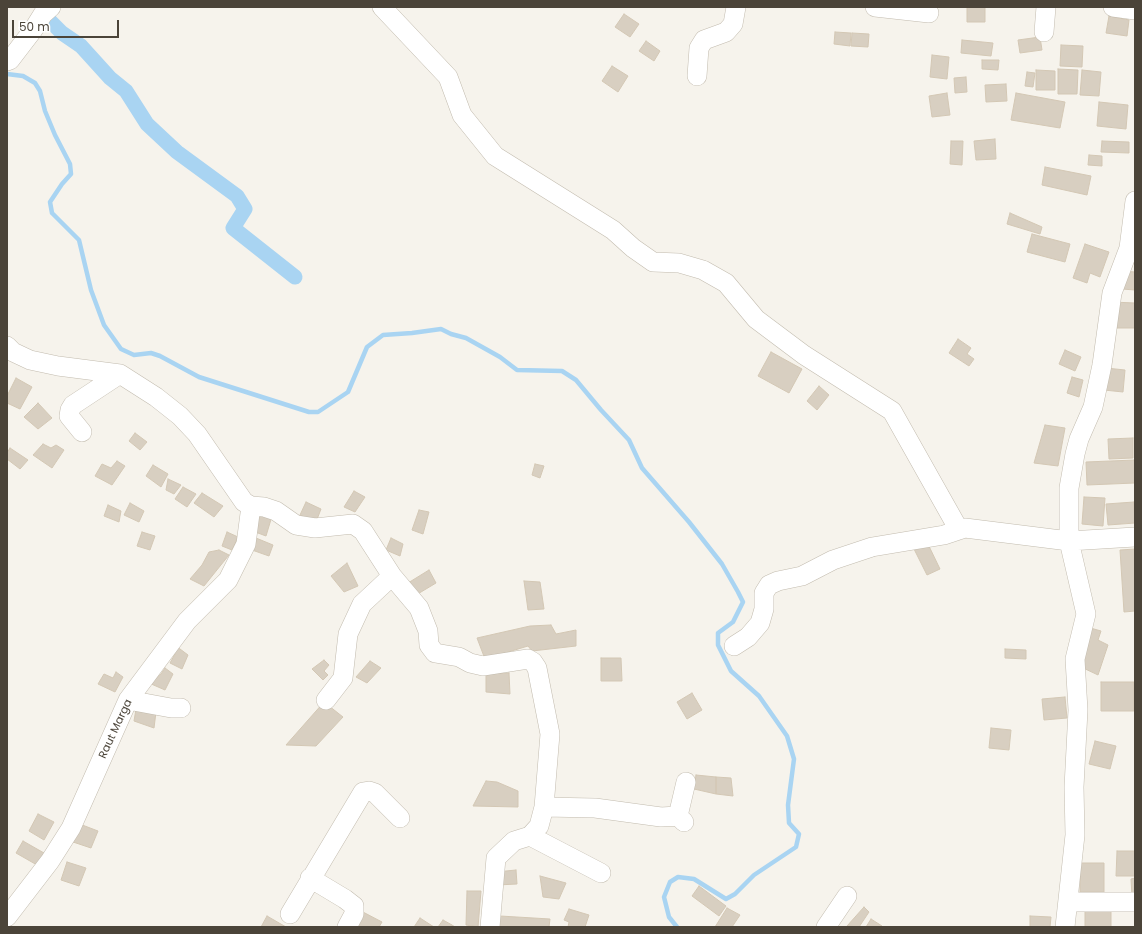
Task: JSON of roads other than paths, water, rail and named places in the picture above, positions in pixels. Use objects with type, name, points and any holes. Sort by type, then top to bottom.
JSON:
[{"type":"street","points":[[7,61],[10,60],[34,30],[43,14],[51,7]]},
{"type":"street","points":[[382,7],[448,77],[462,116],[495,156],[613,230],[653,262],[679,263],[703,270],[726,283],[756,320],[804,354],[892,411],[959,530]]},
{"type":"street","points":[[697,76],[699,48],[704,40],[726,32],[733,24],[736,7]]},
{"type":"street","points":[[875,7],[929,13]]},
{"type":"street","points":[[1044,32],[1046,7]]},
{"type":"street","points":[[1113,7],[1135,10]]},
{"type":"street","points":[[1065,927],[1069,902],[1075,835],[1074,787],[1078,710],[1076,658],[1086,614],[1069,541],[1069,488],[1079,439],[1093,407],[1102,365],[1112,293],[1129,248],[1135,201]]},
{"type":"street","points":[[7,346],[13,352],[30,360],[58,366],[120,374],[156,397],[180,416],[197,434],[244,502],[251,506],[264,507],[276,511],[296,525],[315,528],[353,524],[363,531],[392,576],[419,608],[428,631],[430,645],[434,653],[459,657],[470,663],[483,666],[528,659],[534,662],[537,668],[550,734],[544,807],[539,826],[530,836],[514,841],[496,858],[490,927]]},
{"type":"street","points":[[82,432],[69,416],[70,410],[73,406],[120,374]]},
{"type":"street","name":"Raut Marga","points":[[7,917],[50,861],[71,828],[128,700],[187,621],[228,580],[246,544],[251,506]]},
{"type":"street","points":[[734,646],[748,637],[760,623],[764,609],[764,593],[769,585],[778,581],[802,576],[833,560],[872,547],[944,535],[970,528],[1069,541],[1135,537]]},
{"type":"street","points":[[326,700],[343,678],[348,634],[362,604],[392,576]]},
{"type":"street","points":[[128,700],[171,708],[181,708]]},
{"type":"street","points":[[544,807],[595,808],[681,819],[686,782]]},
{"type":"street","points":[[290,914],[310,878],[363,792],[369,791],[375,793],[400,818]]},
{"type":"street","points":[[530,836],[601,873]]},
{"type":"street","points":[[310,878],[354,906],[354,914],[347,927]]},
{"type":"street","points":[[826,927],[847,896]]},
{"type":"street","points":[[1069,902],[1135,902]]},
{"type":"waterway","points":[[43,14],[62,33],[81,46],[110,78],[126,91],[147,124],[177,152],[237,196],[245,209],[233,228],[295,277]]},
{"type":"waterway","points":[[7,74],[23,76],[35,83],[40,91],[45,111],[70,164],[71,174],[50,202],[52,213],[79,240],[91,290],[104,325],[121,349],[134,355],[151,353],[160,356],[199,377],[309,412],[318,412],[348,392],[367,347],[383,335],[441,329],[451,334],[466,338],[500,357],[517,370],[562,371],[576,380],[629,440],[642,468],[689,522],[722,564],[738,592],[743,602],[733,622],[718,633],[718,645],[731,671],[759,696],[787,736],[794,759],[788,805],[789,823],[799,834],[796,847],[754,875],[735,894],[726,899],[694,879],[678,877],[670,882],[664,897],[669,917],[677,927]]}]
